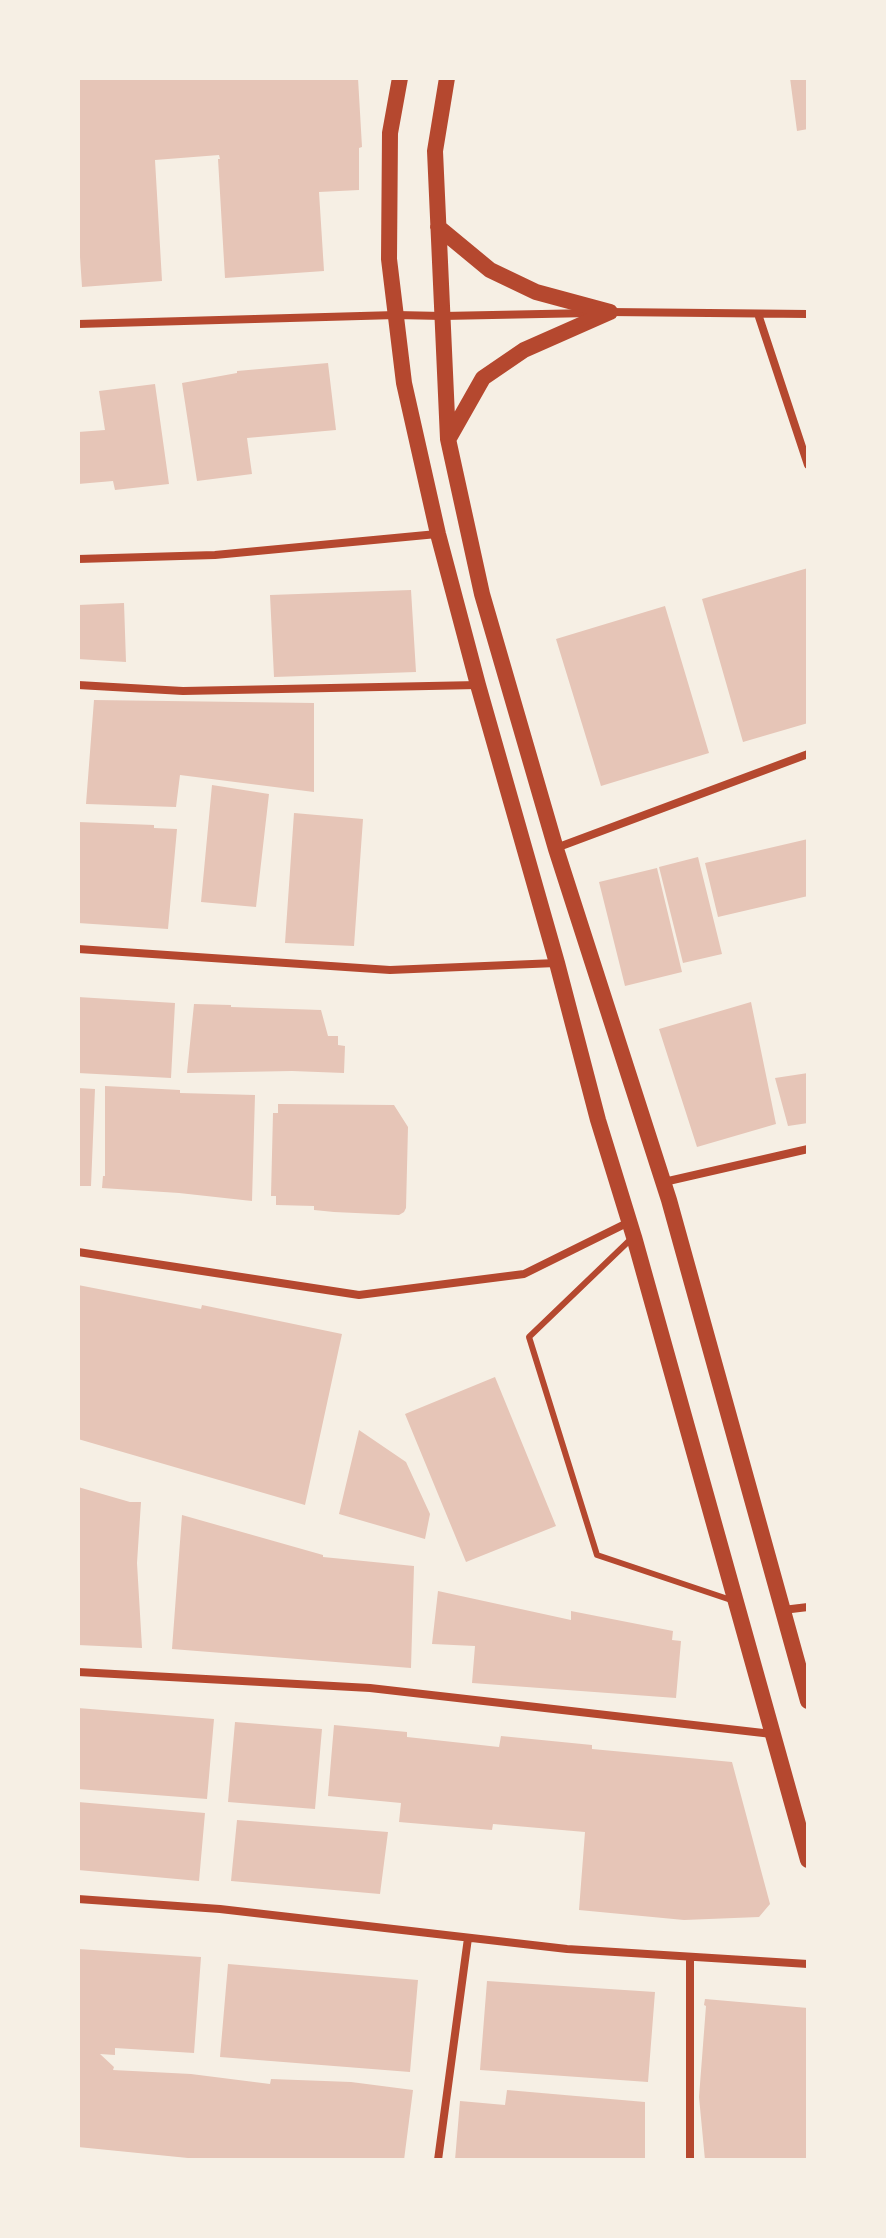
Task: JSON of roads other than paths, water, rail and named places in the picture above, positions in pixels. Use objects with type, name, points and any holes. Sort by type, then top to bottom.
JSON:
[{"type":"main road","points":[[400,78],[390,133],[389,259],[404,383],[438,534],[598,1120],[808,1860]]},
{"type":"main road","points":[[447,78],[435,151],[448,439],[482,594],[556,849],[663,1182],[808,1701]]},
{"type":"main road","points":[[438,227],[490,270],[536,292],[610,312]]},
{"type":"main road","points":[[448,439],[483,378],[524,350],[610,312]]},
{"type":"street","points":[[78,324],[610,312],[808,314]]},
{"type":"street","points":[[758,314],[808,465]]},
{"type":"street","points":[[78,559],[215,555],[438,534]]},
{"type":"street","points":[[78,685],[183,691],[478,685]]},
{"type":"street","points":[[556,849],[808,754]]},
{"type":"street","points":[[78,949],[390,970],[557,963]]},
{"type":"street","points":[[663,1182],[808,1149]]},
{"type":"street","points":[[78,1252],[359,1295],[524,1274],[631,1229]]},
{"type":"street","points":[[783,1610],[808,1607]]},
{"type":"street","points":[[78,1672],[370,1688],[772,1734]]},
{"type":"street","points":[[78,1899],[220,1909],[567,1949],[808,1964]]},
{"type":"street","points":[[438,2160],[468,1938]]},
{"type":"street","points":[[690,1957],[690,2160]]},
{"type":"lane","points":[[631,1229],[529,1337],[597,1555],[735,1601]]}]
